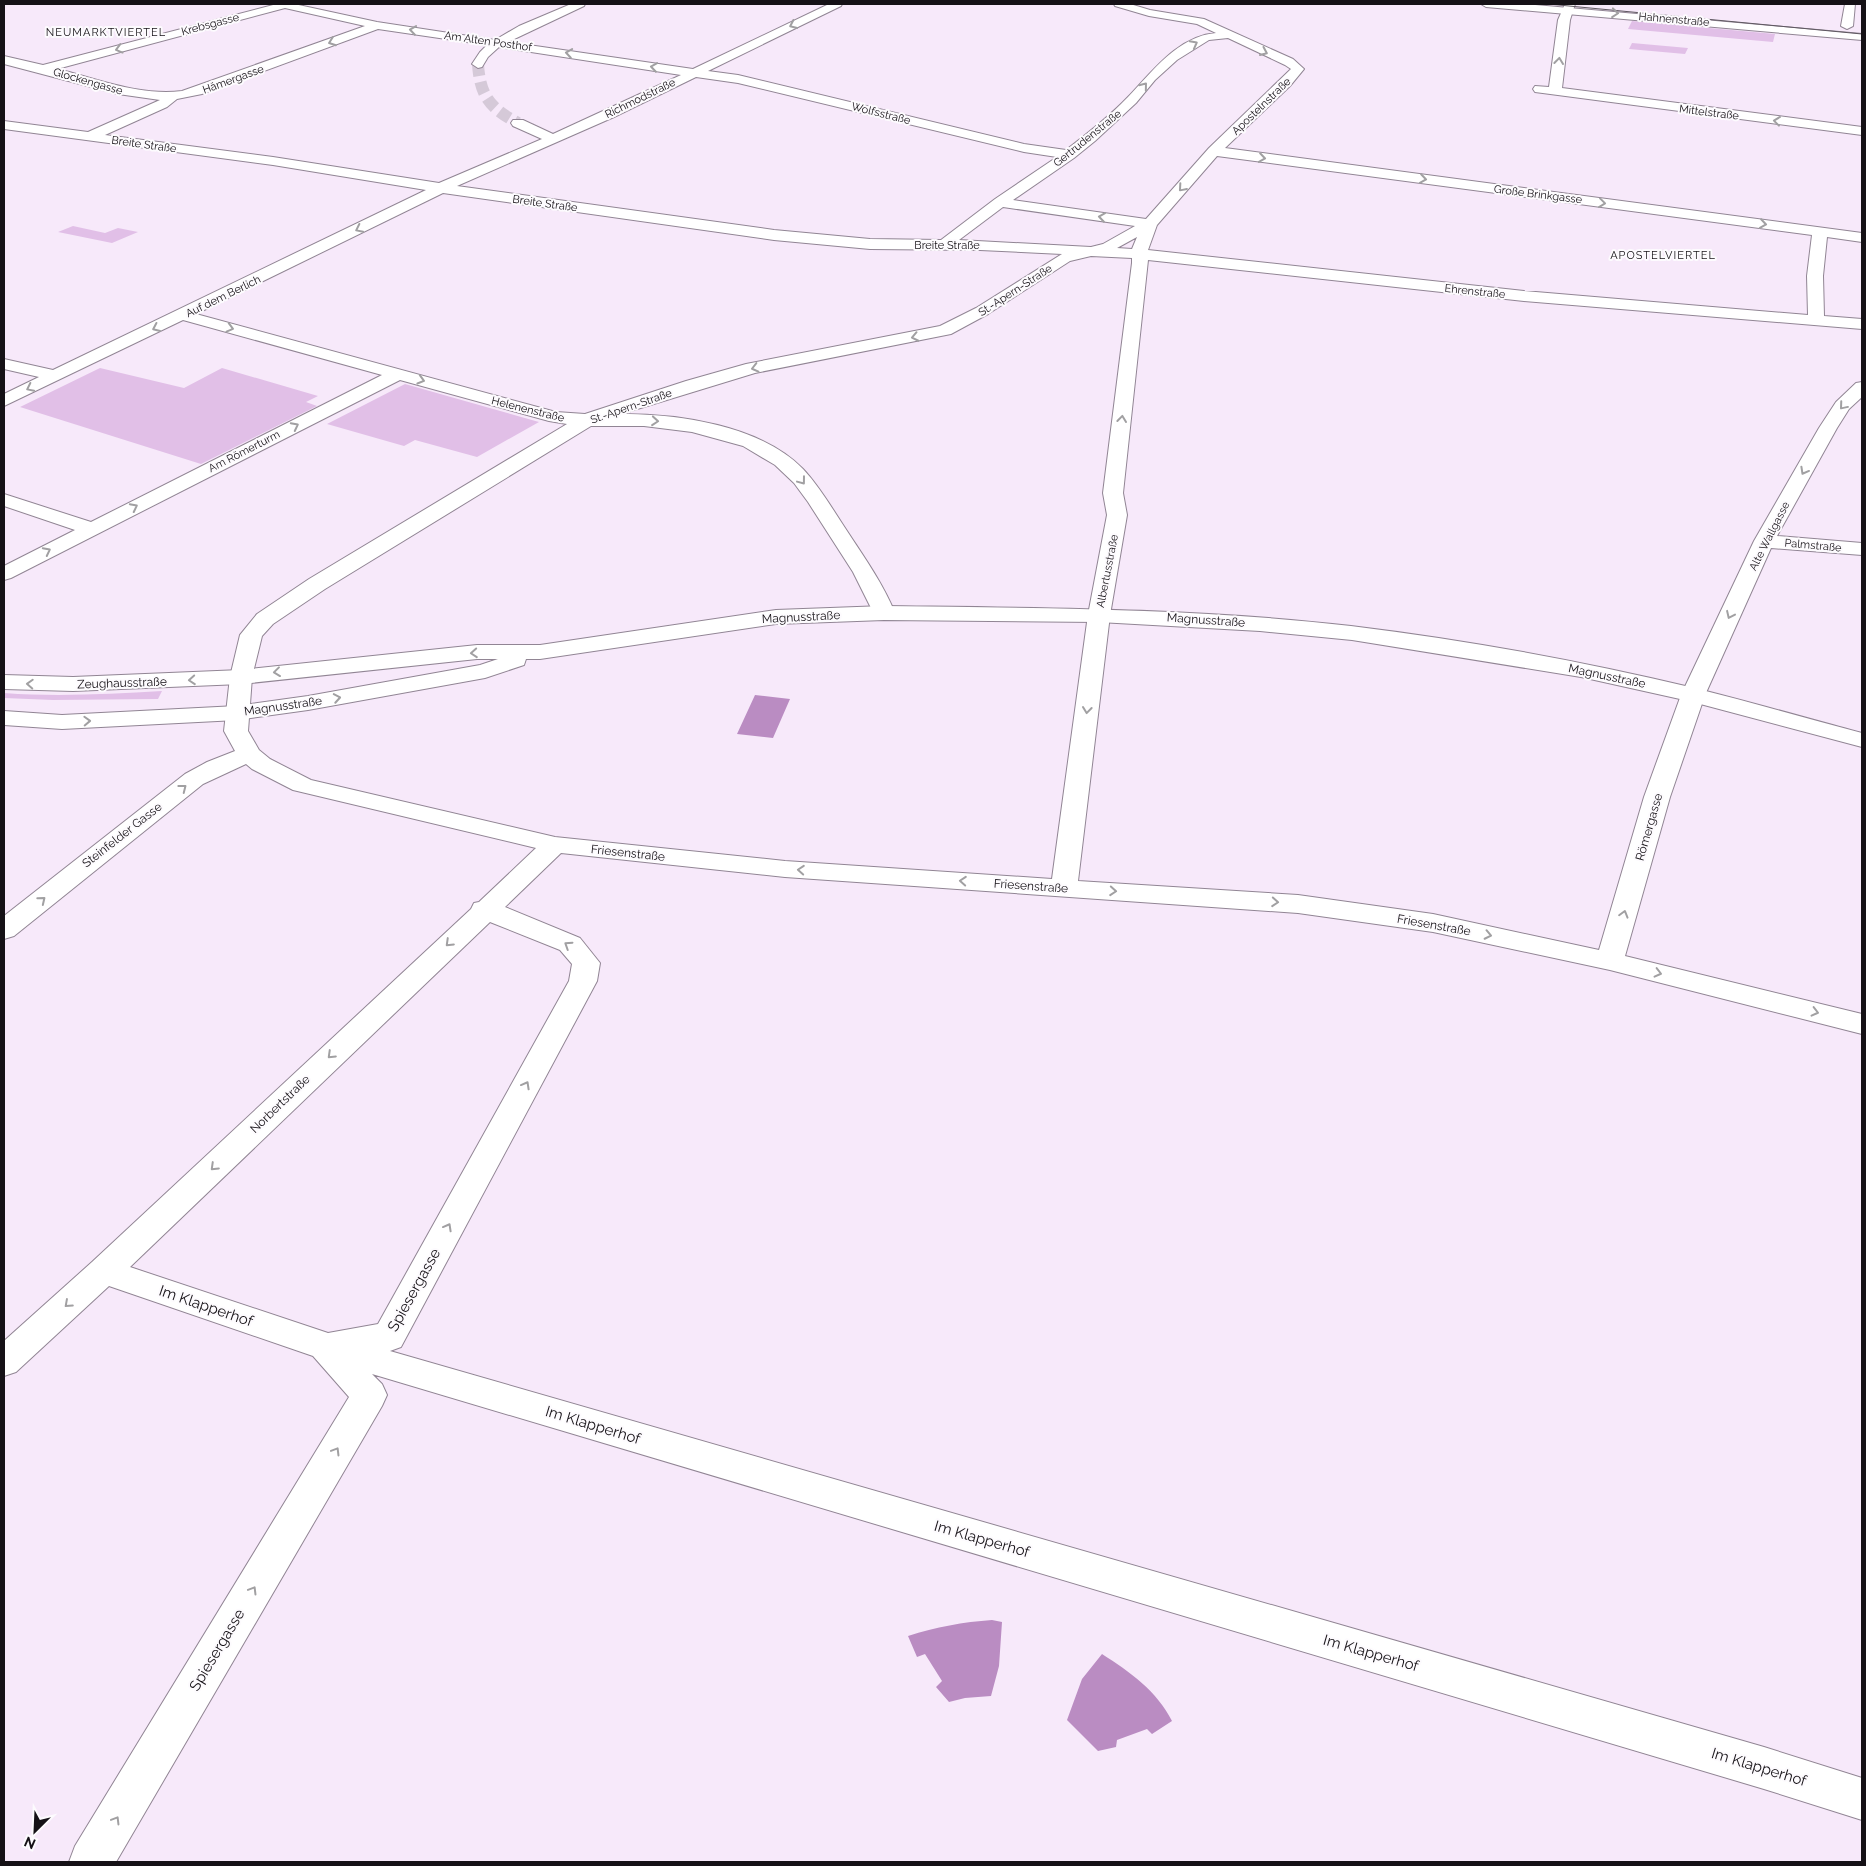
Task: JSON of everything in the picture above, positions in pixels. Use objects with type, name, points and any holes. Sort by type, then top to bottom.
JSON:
[{"type":"street","name":"Am Alten Posthof","points":[[287,4],[377,25],[692,72]]},
{"type":"street","name":"Krebsgasse","points":[[13,77],[287,4]]},
{"type":"street","points":[[478,64],[480,59],[496,42],[580,4]]},
{"type":"street","name":"Richmodstraße","points":[[441,188],[609,114],[692,72],[837,4]]},
{"type":"street","name":"Apostelnstraße","points":[[1089,251],[1108,247],[1150,224],[1214,152],[1286,83],[1298,69],[1289,62],[1200,21],[1149,13],[1119,4]]},
{"type":"street","name":"Apostelnstraße","points":[[1139,4],[1170,15]]},
{"type":"street","name":"Hahnenstraße","points":[[1486,4],[1568,7],[1862,38]]},
{"type":"street","name":"Hahnenstraße","points":[[1614,4],[1862,27]]},
{"type":"street","points":[[1848,26],[1850,4]]},
{"type":"street","points":[[1555,91],[1568,7]]},
{"type":"street","name":"Hämergasse","points":[[91,136],[163,104],[172,97],[198,91],[377,25]]},
{"type":"street","name":"Gertrudenstraße","points":[[945,244],[1000,202],[1070,155],[1123,109],[1151,77],[1173,57],[1206,37],[1227,35]]},
{"type":"street","name":"Glockengasse","points":[[4,60],[45,68],[140,95],[172,97]]},
{"type":"street","name":"Wolfsstraße","points":[[692,72],[768,85],[1024,148],[1070,155]]},
{"type":"street","name":"Mittelstraße","points":[[1538,89],[1862,131]]},
{"type":"street","points":[[518,123],[552,138]]},
{"type":"street","name":"Breite Straße","points":[[4,125],[273,161],[441,188],[774,235],[870,244],[945,244],[1089,251]]},
{"type":"street","name":"Große Brinkgasse","points":[[1214,152],[1862,237]]},
{"type":"street","name":"Auf dem Berlich","points":[[4,401],[441,188]]},
{"type":"street","points":[[1000,202],[1150,224]]},
{"type":"street","name":"Apostelnstraße","points":[[1139,254],[1150,224]]},
{"type":"street","points":[[1816,319],[1815,276],[1820,232]]},
{"type":"street","name":"Ehrenstraße","points":[[1089,251],[1139,254],[1524,296],[1862,324]]},
{"type":"street","name":"St.-Apern-Straße","points":[[241,677],[251,636],[265,619],[318,584],[589,419],[692,385],[752,368],[945,330],[982,311],[1064,258],[1089,251]]},
{"type":"street","name":"Albertusstraße","points":[[1064,888],[1099,615],[1117,514],[1114,493],[1116,467],[1140,262],[1139,254]]},
{"type":"street","name":"Helenenstraße","points":[[183,315],[555,417],[572,420],[658,421],[696,428],[745,441],[780,460],[794,471],[808,488],[868,578],[884,613]]},
{"type":"street","points":[[4,364],[56,376]]},
{"type":"street","name":"Am Römerturm","points":[[4,574],[398,374]]},
{"type":"street","name":"Alte Wallgasse","points":[[1693,695],[1764,541],[1842,406],[1862,387]]},
{"type":"street","points":[[4,500],[91,529]]},
{"type":"street","name":"Palmstraße","points":[[1764,541],[1862,549]]},
{"type":"street","name":"Magnusstraße","points":[[540,652],[484,671],[308,703],[237,713],[241,677],[477,652],[540,652],[776,617],[884,613],[1099,615],[1260,624],[1361,635],[1522,659],[1693,695],[1862,740]]},
{"type":"street","name":"Zeughausstraße","points":[[4,682],[73,684],[241,677]]},
{"type":"street","name":"Römergasse","points":[[1610,961],[1657,797],[1693,695]]},
{"type":"street","points":[[4,718],[62,722],[237,713]]},
{"type":"street","name":"Friesenstraße","points":[[237,713],[236,730],[249,754],[261,764],[302,785],[344,791],[555,845],[728,864],[1298,904],[1433,923],[1610,961],[1862,1024]]},
{"type":"street","name":"Steinfelder Gasse","points":[[4,930],[194,779],[216,767],[249,754]]},
{"type":"street","name":"Norbertstraße","points":[[4,1362],[104,1271],[484,909],[555,845]]},
{"type":"street","name":"Spiesergasse","points":[[325,1346],[389,1336],[583,981],[586,963],[570,944],[484,909]]},
{"type":"street","name":"Im Klapperhof","points":[[104,1271],[325,1346],[1862,1799]]},
{"type":"street","name":"Spiesergasse","points":[[91,1862],[369,1395],[325,1346]]},
{"type":"shaded area","points":[[1632,21],[1775,34],[1773,42],[1628,29]]},
{"type":"shaded area","points":[[1632,43],[1688,48],[1685,54],[1629,49]]},
{"type":"shaded area","points":[[73,226],[105,233],[118,228],[138,232],[112,243],[58,232]]},
{"type":"shaded area","points":[[100,368],[184,388],[222,368],[318,396],[306,402],[317,406],[201,464],[20,407]]},
{"type":"shaded area","points":[[405,384],[539,422],[477,457],[415,440],[404,446],[327,424]]},
{"type":"shaded area","points":[[162,691],[158,699],[53,700],[4,698],[4,693],[63,695]]},
{"type":"shaded area","points":[[755,695],[790,699],[773,738],[737,734]]},
{"type":"shaded area","points":[[992,1620],[1002,1622],[999,1666],[991,1696],[965,1698],[949,1702],[936,1687],[942,1681],[925,1654],[917,1657],[908,1636],[950,1625]]},
{"type":"shaded area","points":[[1102,1654],[1151,1691],[1172,1721],[1152,1734],[1147,1729],[1117,1740],[1116,1747],[1098,1751],[1067,1720],[1082,1679]]},
{"type":"tunnel","points":[[478,64],[481,85],[488,100],[500,112],[518,123]]},
{"type":"tram line","points":[[1548,4],[1862,34]]},
{"type":"district","name":"NEUMARKTVIERTEL","points":[[106,32]]},
{"type":"district","name":"APOSTELVIERTEL","points":[[1663,255]]}]
